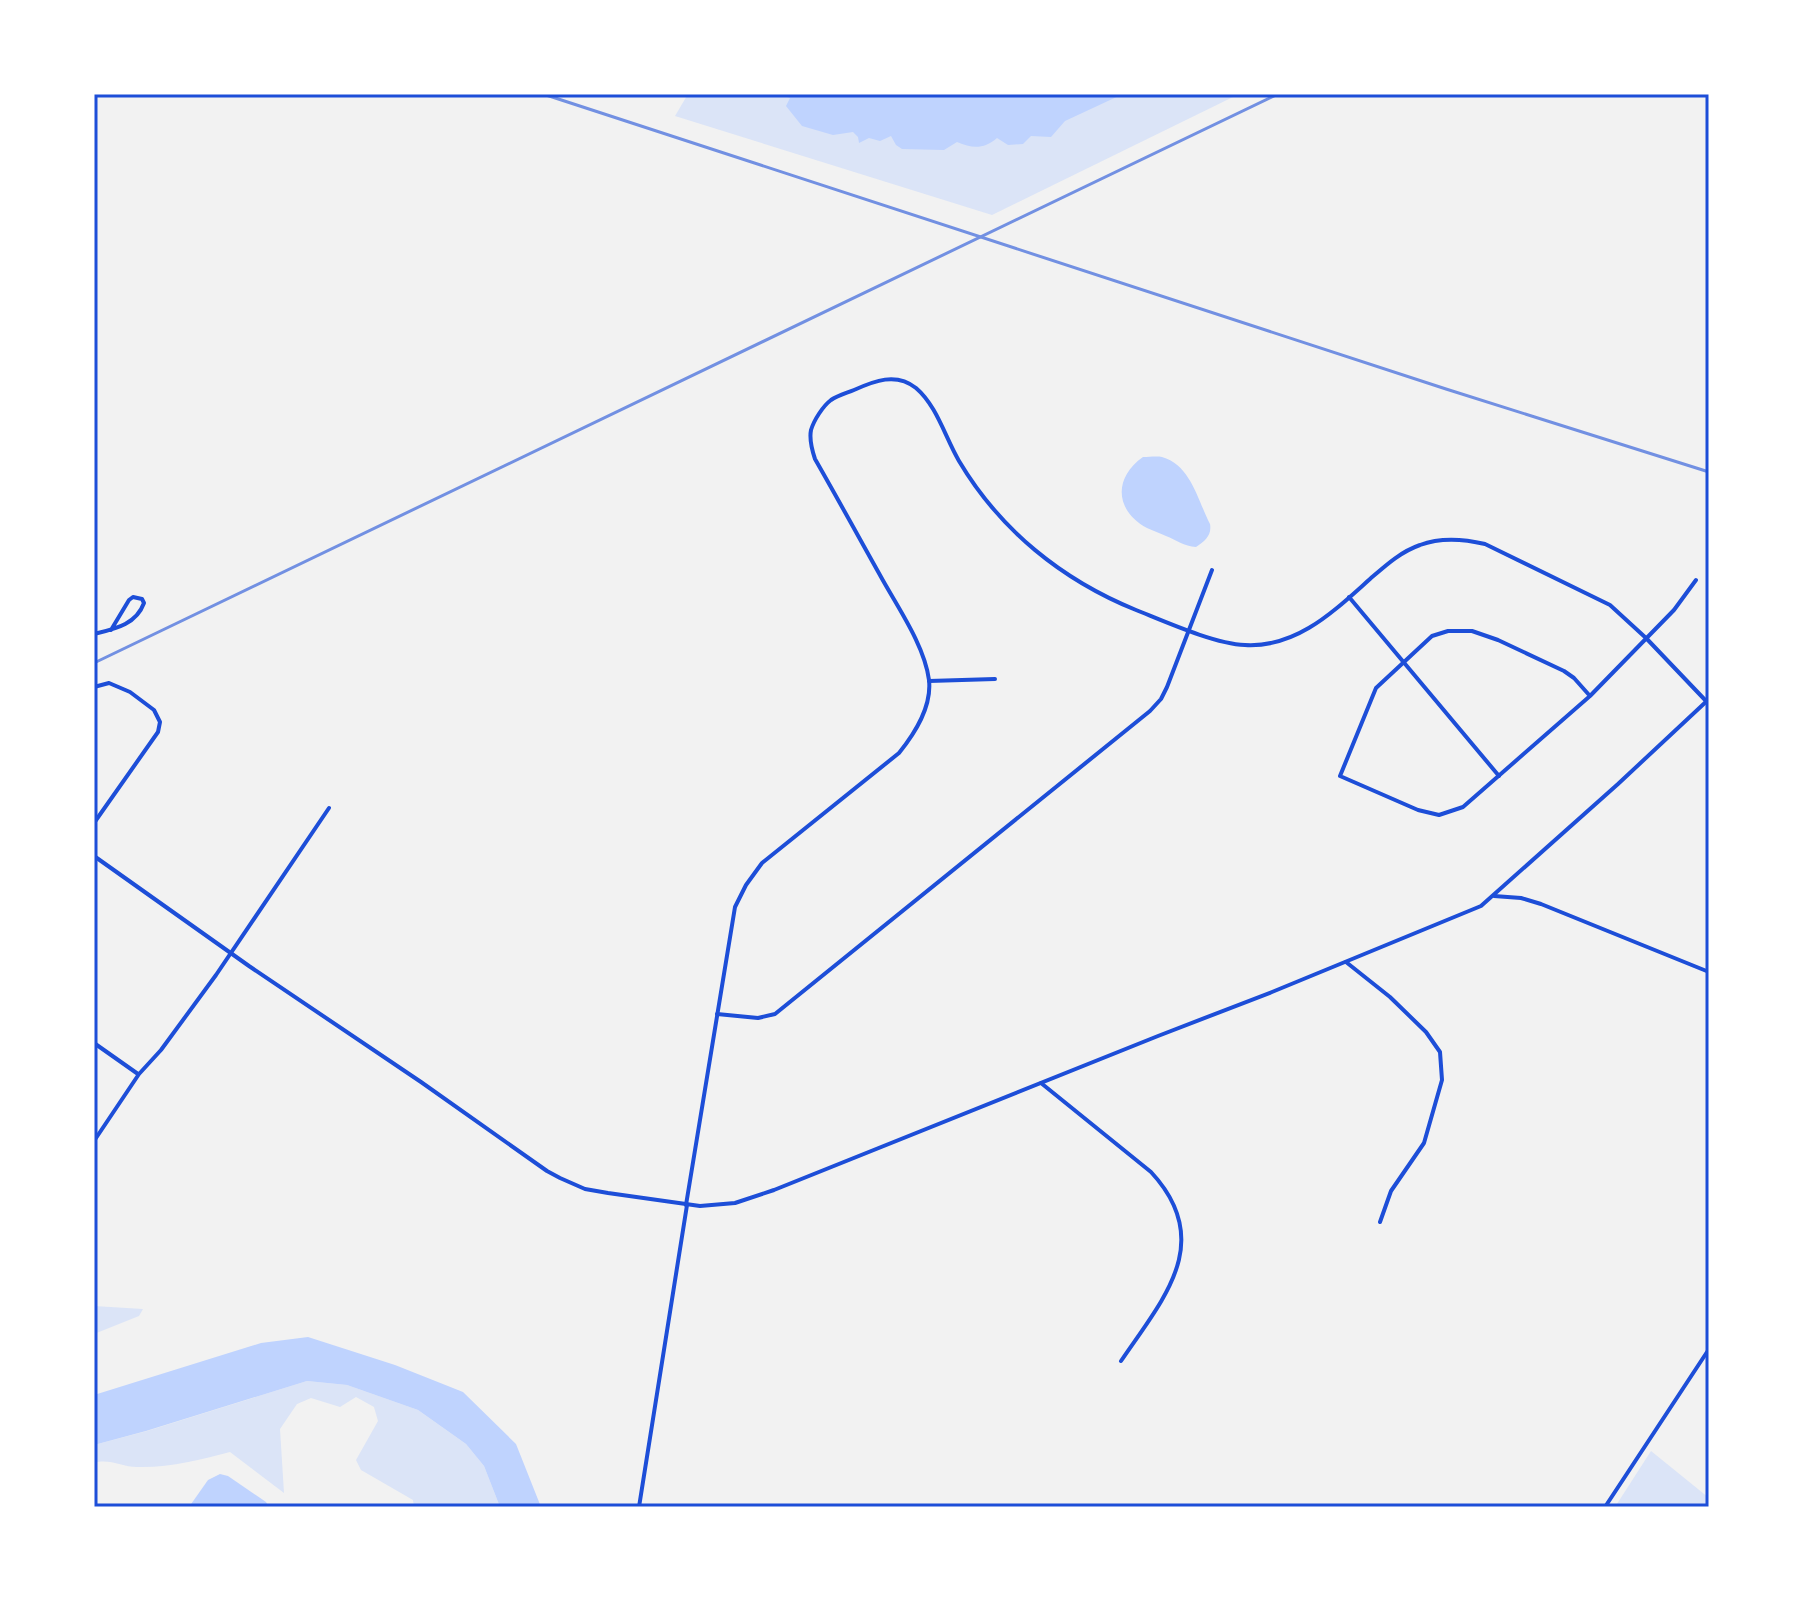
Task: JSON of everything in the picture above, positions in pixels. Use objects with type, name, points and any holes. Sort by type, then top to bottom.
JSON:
[{"type":"street","points":[[94,856],[559,1178],[585,1189],[687,1205],[713,1206],[750,1199],[1481,906],[1708,700],[1610,605],[1485,544],[1469,540],[1440,540],[1413,548],[1387,564],[1310,628],[1282,641],[1249,646],[1221,642],[1135,610],[1083,585],[1029,546],[993,509],[959,461],[926,399],[914,386],[896,379],[879,379],[832,400],[821,411],[811,429],[815,459],[918,643],[929,681],[923,715],[914,735],[899,753],[762,863],[735,907],[717,1014],[687,1205],[639,1507]]},
{"type":"street","points":[[717,1014],[758,1018],[775,1014],[1150,711],[1167,687],[1212,570]]},
{"type":"street","points":[[1590,696],[1564,671],[1498,640],[1472,631],[1448,631],[1432,636],[1376,688],[1340,776],[1418,810],[1439,815],[1463,807],[1590,696],[1674,610],[1696,580]]},
{"type":"street","points":[[95,634],[111,630],[135,619],[144,603],[142,599],[133,597],[129,600],[111,630]]},
{"type":"street","points":[[1349,597],[1499,776]]},
{"type":"street","points":[[929,681],[995,679]]},
{"type":"street","points":[[94,687],[104,683],[123,688],[154,710],[160,722],[160,727],[94,823]]},
{"type":"street","points":[[94,1141],[139,1074],[161,1050],[231,952],[329,808]]},
{"type":"street","points":[[1494,896],[1521,898],[1541,904],[1709,972]]},
{"type":"street","points":[[1346,962],[1390,997],[1426,1032],[1440,1052],[1442,1080],[1424,1143],[1391,1191],[1380,1222]]},
{"type":"street","points":[[94,1043],[139,1074]]},
{"type":"street","points":[[1041,1083],[1151,1172],[1176,1209],[1181,1238],[1178,1268],[1166,1294],[1121,1361]]},
{"type":"street","points":[[1605,1507],[1709,1349]]},
{"type":"shaded area","points":[[688,94],[1234,94],[992,215],[675,116]]},
{"type":"shaded area","points":[[94,1306],[143,1309],[139,1316],[94,1334]]},
{"type":"shaded area","points":[[307,1381],[347,1385],[418,1410],[466,1444],[484,1466],[500,1507],[414,1507],[413,1500],[361,1470],[356,1460],[378,1421],[374,1407],[356,1397],[340,1407],[311,1398],[297,1404],[280,1429],[284,1493],[230,1452],[161,1466],[94,1463],[94,1445]]},
{"type":"shaded area","points":[[1651,1451],[1709,1498],[1709,1507],[1615,1507]]},
{"type":"water","points":[[779,94],[1123,94],[1065,121],[1051,137],[1031,136],[1023,144],[1008,145],[997,138],[978,147],[957,142],[944,150],[902,149],[891,136],[880,141],[869,138],[859,143],[853,132],[833,135],[802,126],[786,106],[790,98]]},
{"type":"water","points":[[1143,457],[1162,457],[1172,461],[1187,476],[1210,524],[1207,537],[1196,547],[1147,528],[1129,513],[1124,504],[1123,484],[1133,465]]},
{"type":"water","points":[[308,1337],[395,1365],[463,1392],[516,1444],[541,1507],[500,1507],[484,1466],[466,1444],[418,1410],[347,1385],[307,1381],[94,1445],[94,1395],[261,1343]]},
{"type":"water","points":[[220,1474],[228,1476],[269,1507],[189,1507],[208,1480]]},
{"type":"railway","points":[[543,94],[1709,472]]},
{"type":"railway","points":[[94,663],[1278,94]]}]
